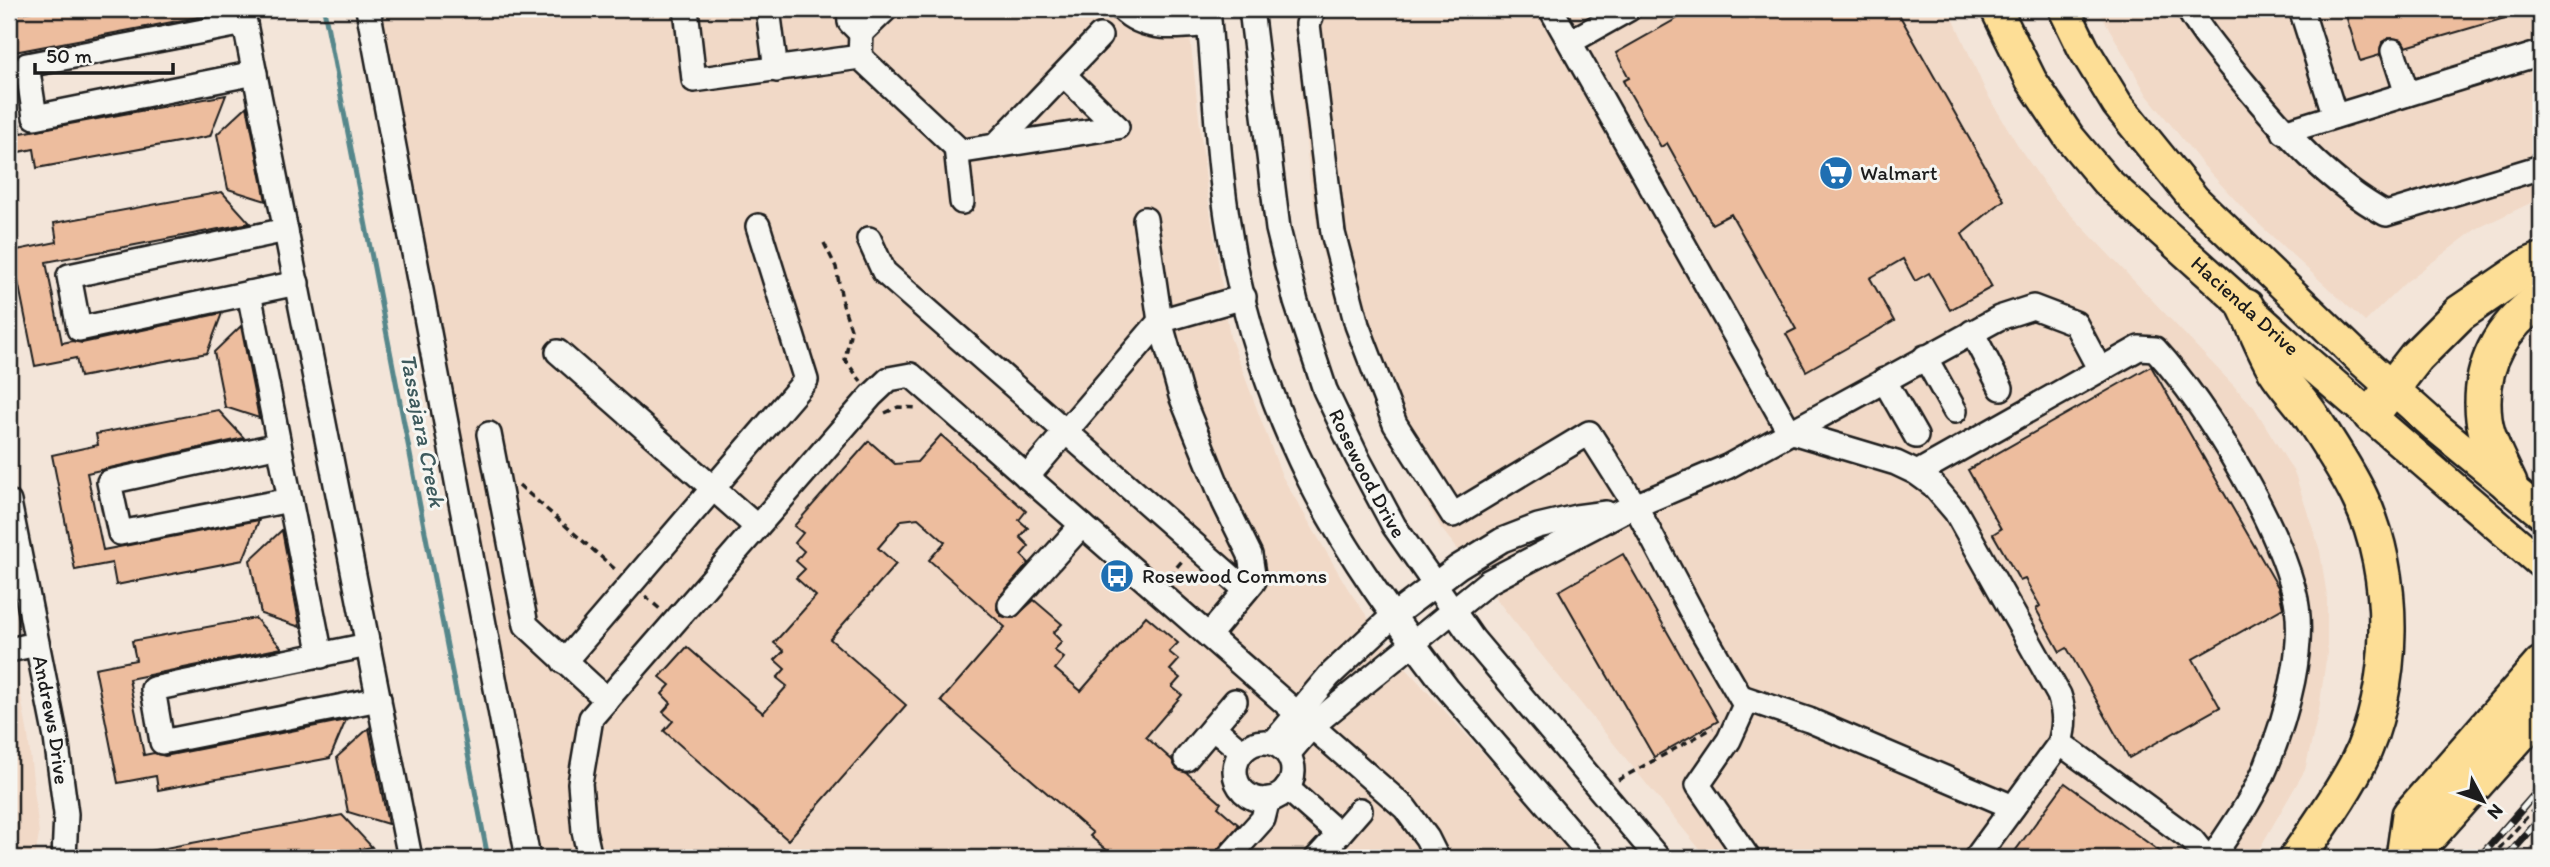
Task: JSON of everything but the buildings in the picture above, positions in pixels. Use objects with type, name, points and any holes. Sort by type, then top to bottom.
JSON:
[{"type":"highway","points":[[2371,415],[2416,357],[2460,313],[2529,266],[2541,261]]},
{"type":"highway","points":[[2508,484],[2484,421],[2483,394],[2489,364],[2502,336],[2522,313],[2541,299]]},
{"type":"highway","points":[[2246,307],[2276,369],[2310,416],[2360,497],[2377,537],[2385,584],[2388,634],[2384,680],[2371,728],[2358,763],[2297,858]]},
{"type":"highway","points":[[2406,858],[2410,815],[2541,665]]},
{"type":"highway","points":[[2406,858],[2541,710]]},
{"type":"main road","name":"Hacienda Drive","points":[[1996,9],[2031,80],[2069,137],[2106,181],[2246,307],[2541,563]]},
{"type":"main road","name":"Hacienda Drive","points":[[2064,9],[2083,48],[2117,104],[2194,199],[2391,387],[2541,513]]},
{"type":"street","points":[[368,9],[528,858]]},
{"type":"street","points":[[686,9],[694,80],[860,57]]},
{"type":"street","points":[[768,9],[776,70]]},
{"type":"street","points":[[849,9],[850,22],[861,33]]},
{"type":"street","points":[[886,9],[861,33],[860,57],[956,147],[962,202]]},
{"type":"street","points":[[1122,9],[1146,25],[1177,27],[1209,16],[1230,235],[1248,318],[1277,402],[1310,481],[1373,588],[1413,643],[1447,688],[1593,858]]},
{"type":"street","name":"Rosewood Drive","points":[[1251,9],[1278,229],[1300,315],[1325,390],[1357,457],[1394,526],[1473,639],[1658,858]]},
{"type":"street","points":[[1314,9],[1308,24],[1333,233],[1354,314],[1395,424],[1453,515],[1589,433],[1630,509],[1745,705],[1729,740],[1698,785],[1748,858]]},
{"type":"street","points":[[1551,9],[1789,431],[1896,463],[1917,473],[1933,485],[1956,512],[2059,695],[2064,719],[2060,743],[1976,858]]},
{"type":"street","points":[[1570,42],[1629,9]]},
{"type":"street","points":[[2188,9],[2203,34],[2284,132],[2359,199],[2386,214],[2541,167]]},
{"type":"street","points":[[2301,9],[2335,116]]},
{"type":"street","points":[[255,73],[36,117],[27,65],[244,16],[410,858]]},
{"type":"street","points":[[995,146],[1100,36]]},
{"type":"street","points":[[2393,51],[2407,94]]},
{"type":"street","points":[[2284,132],[2541,53]]},
{"type":"street","points":[[957,152],[1117,127],[1063,75]]},
{"type":"street","points":[[1144,219],[1160,321],[1181,396],[1224,502],[1250,555],[1254,581],[1209,635]]},
{"type":"street","points":[[564,662],[806,380],[758,226]]},
{"type":"street","points":[[286,230],[69,276],[79,329],[296,283]]},
{"type":"street","points":[[869,239],[884,272],[1246,590]]},
{"type":"street","points":[[249,293],[321,656]]},
{"type":"street","points":[[1027,477],[1160,321],[1244,297]]},
{"type":"street","points":[[1280,749],[1306,720],[1413,643],[1488,582],[1630,509],[1703,479],[1999,318],[2033,307],[2075,323],[2100,370]]},
{"type":"street","points":[[1972,332],[2001,388]]},
{"type":"street","points":[[1917,473],[2139,348],[2155,349],[2168,364],[2230,454],[2271,524],[2295,593],[2298,639],[2288,699],[2266,768],[2212,858]]},
{"type":"street","points":[[558,352],[757,527]]},
{"type":"street","points":[[1925,357],[1955,411]]},
{"type":"street","points":[[590,858],[584,831],[580,783],[591,718],[757,527],[880,407],[888,379],[911,375],[1405,808],[1427,838],[1437,858]]},
{"type":"street","points":[[1884,380],[1916,436]]},
{"type":"street","points":[[489,434],[526,625],[607,700]]},
{"type":"street","points":[[279,445],[110,482],[114,508],[120,533],[290,500]]},
{"type":"street","name":"Andrews Drive","points":[[9,502],[56,738],[65,814],[64,858]]},
{"type":"street","points":[[1306,720],[1309,697],[1329,676],[1393,616],[1458,567],[1491,547],[1526,531],[1577,517],[1630,509]]},
{"type":"street","points":[[1010,605],[1082,525]]},
{"type":"street","points":[[9,650],[37,644]]},
{"type":"street","points":[[368,645],[153,688],[162,743],[379,699]]},
{"type":"street","points":[[1742,700],[1809,720],[2013,807]]},
{"type":"street","points":[[1186,759],[1234,701]]},
{"type":"street","points":[[1213,727],[1242,752]]},
{"type":"street","points":[[1228,858],[1263,819],[1278,794],[1292,777],[1292,765],[1280,749],[1256,743],[1242,752],[1235,766],[1235,777],[1240,787],[1248,795],[1258,799],[1278,794],[1339,834]]},
{"type":"street","points":[[2060,743],[2192,840],[2200,850],[2202,858]]},
{"type":"street","points":[[1317,858],[1360,810]]},
{"type":"path","points":[[824,243],[836,267],[843,305],[851,329],[845,360],[880,407],[916,408],[923,411]]},
{"type":"path","points":[[515,482],[675,622]]},
{"type":"path","points":[[1601,791],[1720,724],[1742,700]]},
{"type":"path","points":[[2491,858],[2541,801]]},
{"type":"shaded area","name":"Rosewood Commons","points":[[374,9],[1187,9],[1207,191],[1230,337],[1282,476],[1348,589],[1394,655],[1578,858],[541,858]]},
{"type":"shaded area","points":[[1293,9],[1949,9],[1986,92],[2020,149],[2053,196],[2254,407],[2295,474],[2320,551],[2327,597],[2327,652],[2319,710],[2305,770],[2254,858],[1707,858],[1441,528],[1380,418],[1336,303],[1320,243],[1310,182]]},
{"type":"shaded area","points":[[2098,9],[2541,9],[2541,198],[2476,229],[2406,282],[2365,322],[2249,215],[2204,166],[2147,95]]},
{"type":"shaded area","points":[[9,631],[28,735],[39,834],[35,858],[9,858]]},
{"type":"waterway","name":"Tassajara Creek","points":[[324,9],[488,858]]},
{"type":"railway","points":[[2479,858],[2541,787]]},
{"type":"railway","points":[[2506,858],[2541,818]]},
{"type":"place","name":"Walmart","points":[[1836,173]]},
{"type":"place","name":"Rosewood Commons","points":[[1117,576]]}]
